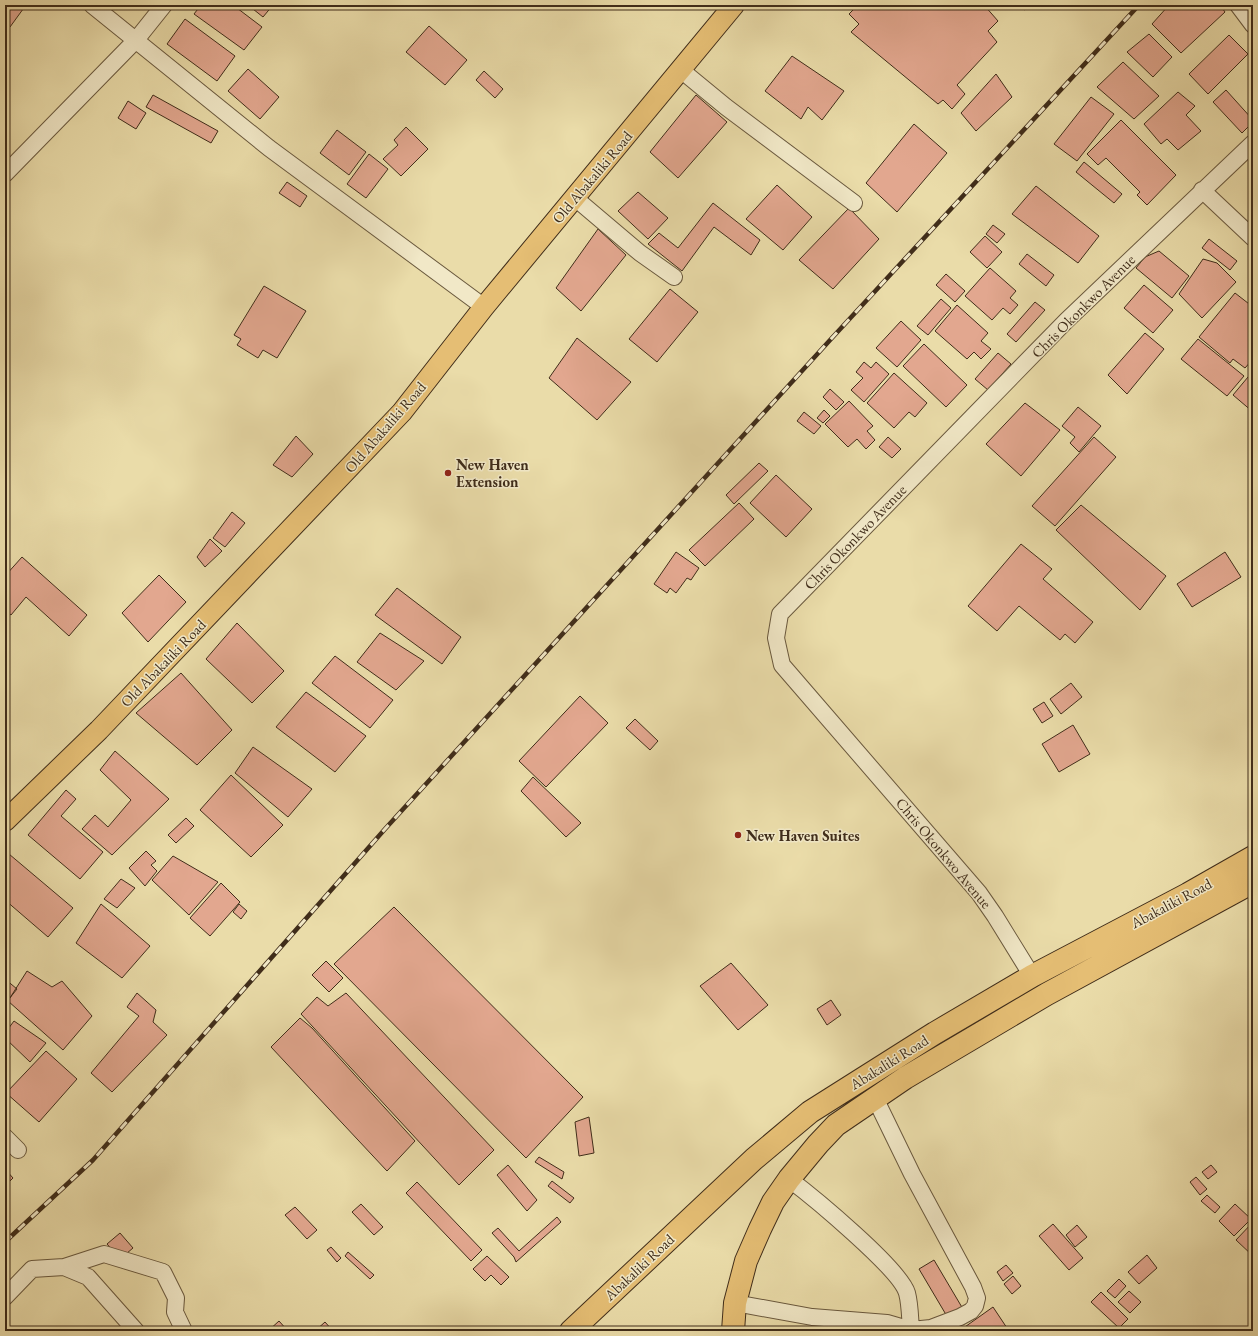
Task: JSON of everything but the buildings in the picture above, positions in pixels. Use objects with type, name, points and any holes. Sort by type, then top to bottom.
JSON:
[{"type":"highway","name":"Abakaliki Road","points":[[571,1331],[754,1159],[810,1112],[935,1033],[1032,976],[1188,894],[1253,857]]},
{"type":"highway","name":"Abakaliki Road","points":[[733,1331],[735,1303],[746,1261],[773,1202],[789,1179],[836,1125],[875,1098],[1047,994],[1253,882]]},
{"type":"main road","name":"Old Abakaliki Road","points":[[5,821],[98,730],[402,412],[484,307],[734,5]]},
{"type":"street","points":[[92,5],[269,148],[484,307]]},
{"type":"street","points":[[5,174],[136,40],[164,5]]},
{"type":"street","points":[[1238,5],[1253,26]]},
{"type":"street","points":[[681,70],[726,107],[854,203]]},
{"type":"street","name":"Chris Okonkwo Avenue","points":[[1032,976],[979,893],[782,665],[776,638],[780,614],[1061,327],[1202,190],[1253,143]]},
{"type":"street","points":[[1202,190],[1253,238]]},
{"type":"street","points":[[575,198],[640,253],[674,276]]},
{"type":"street","points":[[735,1303],[812,1317],[887,1323],[911,1330],[930,1328],[960,1317],[975,1306],[977,1298],[967,1274],[912,1174],[875,1098]]},
{"type":"street","points":[[5,1137],[18,1150]]},
{"type":"street","points":[[789,1179],[812,1196],[893,1271],[907,1292],[911,1330]]},
{"type":"street","points":[[5,1297],[32,1269],[64,1267],[104,1254],[163,1272],[176,1298],[175,1312],[184,1331]]},
{"type":"street","points":[[64,1267],[88,1277],[136,1331]]},
{"type":"railway","points":[[5,1242],[93,1160],[385,829],[831,339],[1139,5]]},
{"type":"place","name":"New Haven Extension","points":[[448,473]]},
{"type":"place","name":"New Haven Suites","points":[[738,835]]}]
